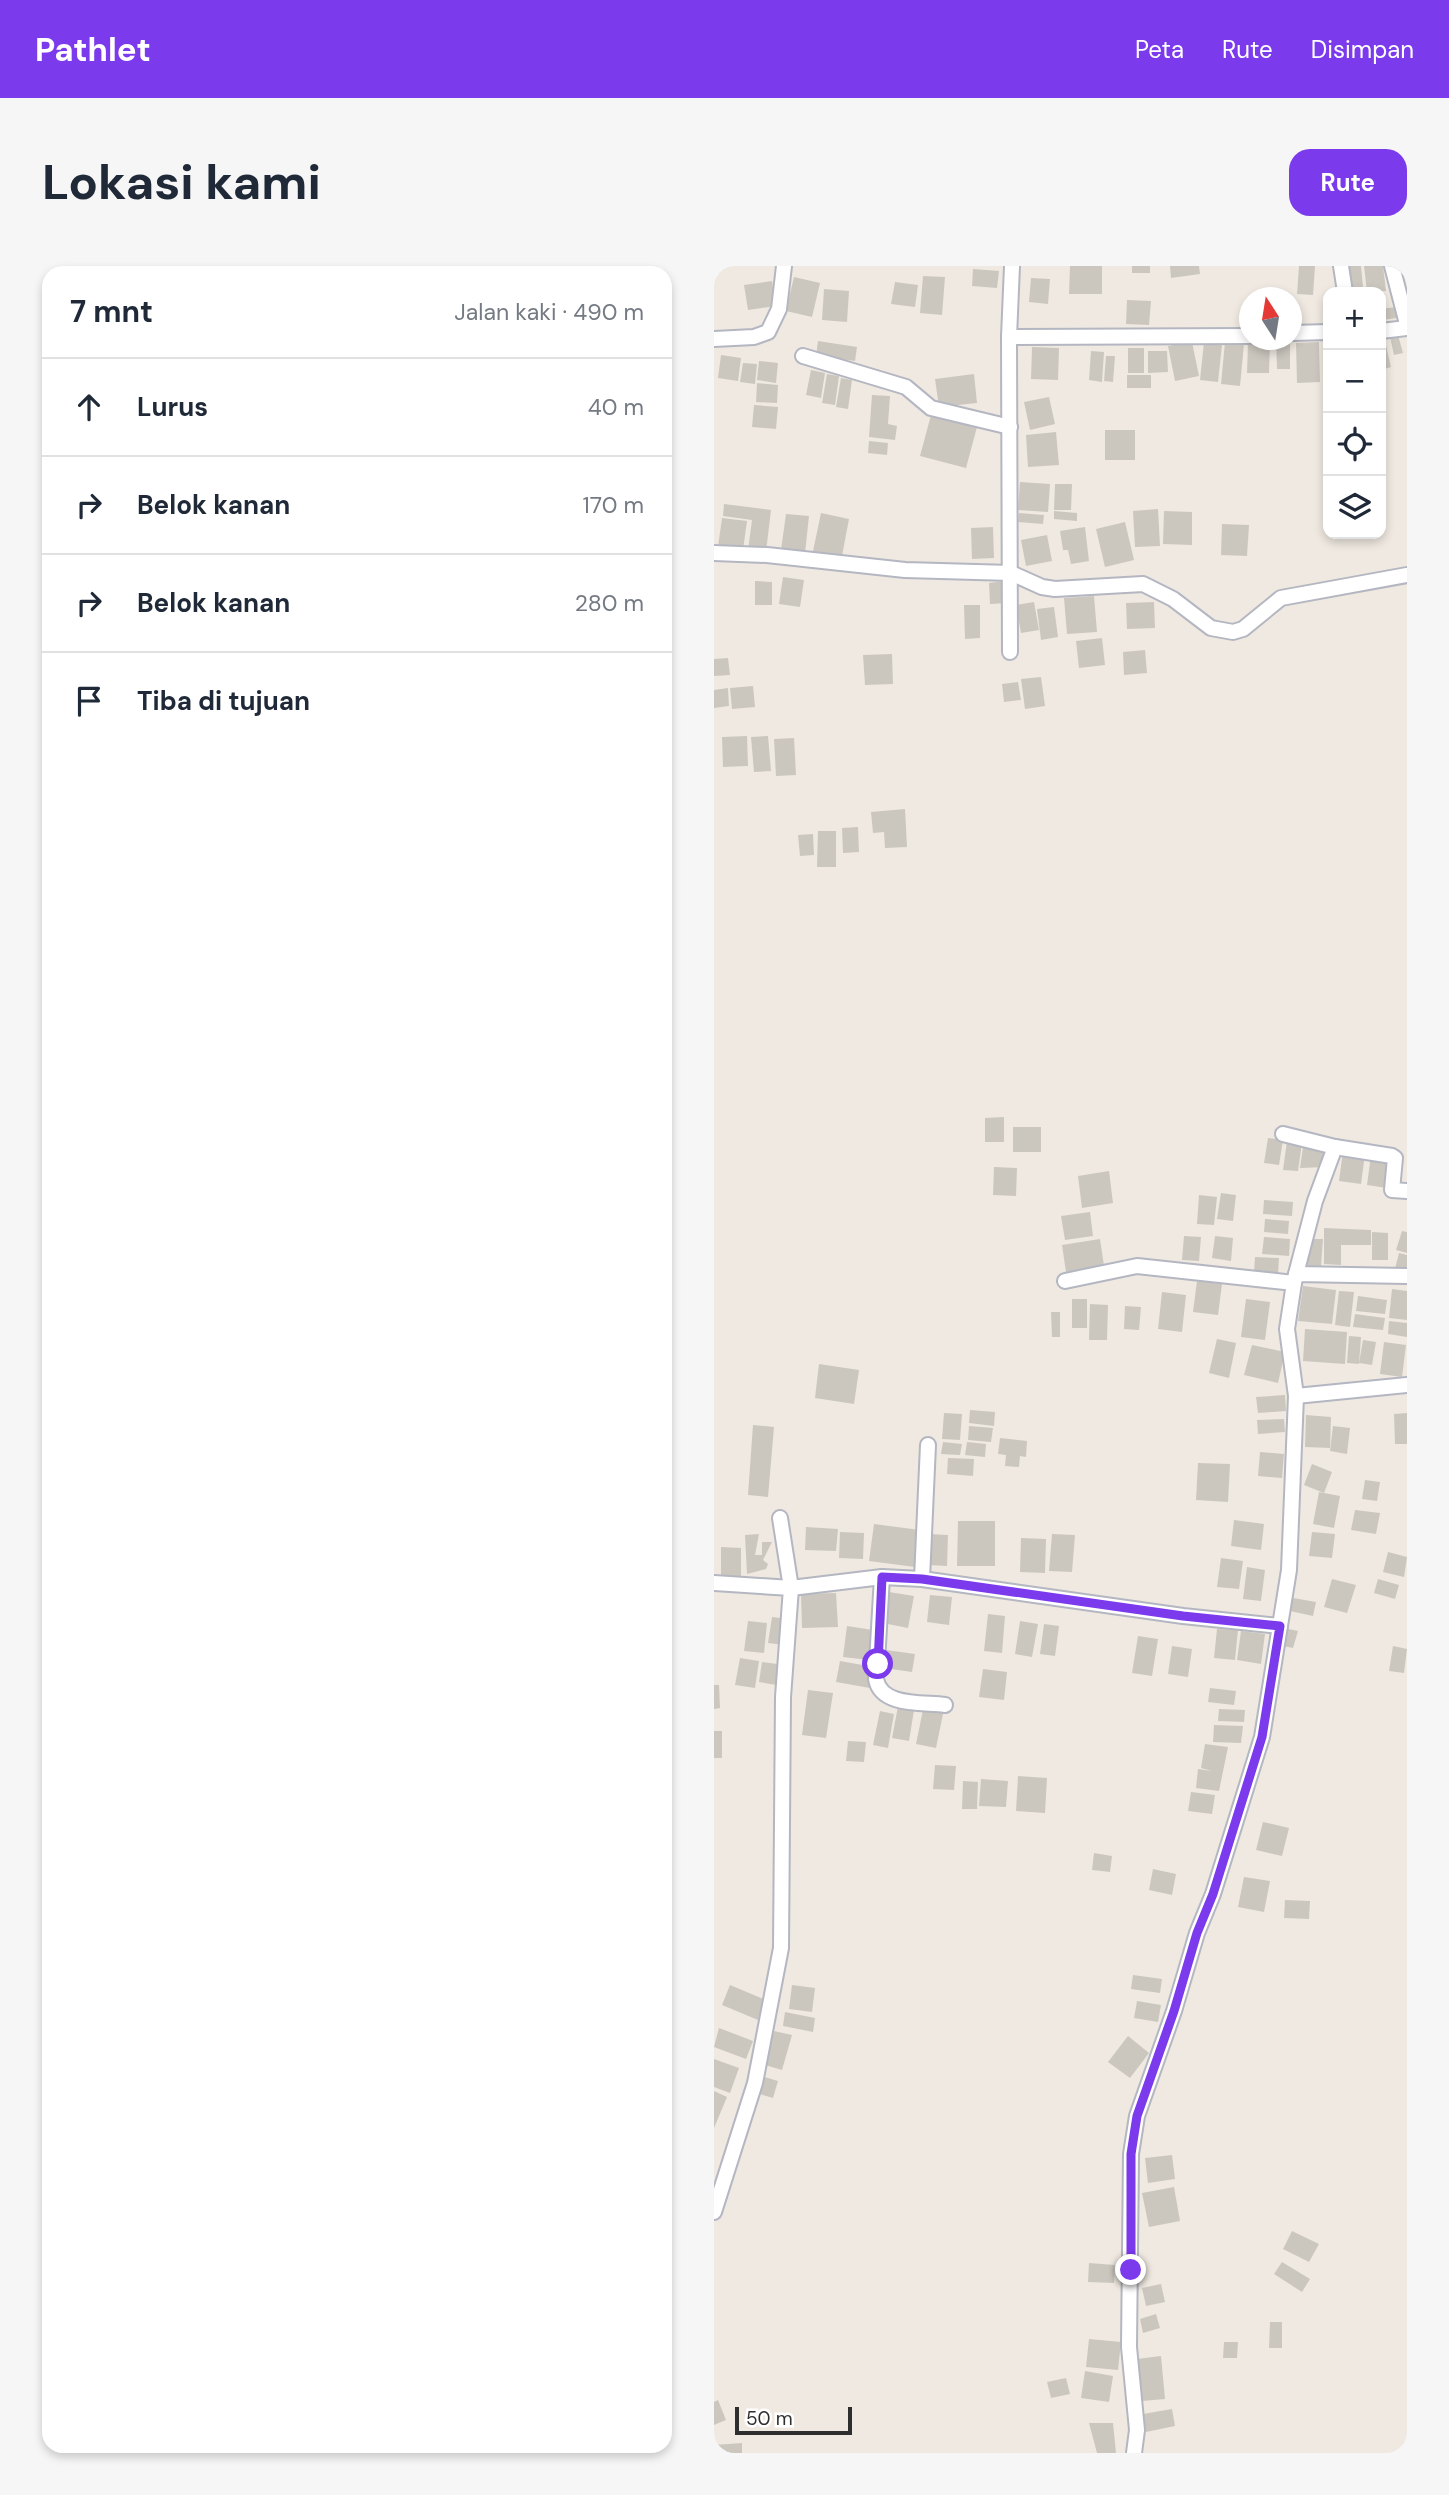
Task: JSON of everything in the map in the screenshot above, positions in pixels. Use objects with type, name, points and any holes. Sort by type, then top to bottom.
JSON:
[{"type":"street","points":[[714,339],[754,337],[768,332],[779,309],[784,266]]},
{"type":"street","points":[[1010,652],[1009,338],[1012,266]]},
{"type":"street","points":[[1342,266],[1344,287]]},
{"type":"street","points":[[1386,330],[1407,326],[1392,266]]},
{"type":"street","points":[[1302,333],[1323,332]]},
{"type":"street","points":[[1009,338],[1239,337]]},
{"type":"street","points":[[803,356],[903,386],[931,408],[1010,427]]},
{"type":"street","points":[[714,553],[766,555],[905,570],[1011,573],[1055,589],[1132,583],[1150,585],[1211,628],[1233,632],[1243,629],[1280,598],[1407,575]]},
{"type":"street","points":[[1283,1134],[1335,1147],[1392,1156],[1395,1158],[1392,1190],[1407,1191]]},
{"type":"street","points":[[1134,2453],[1137,2430],[1129,2347],[1131,2154],[1137,2116],[1174,2011],[1197,1933],[1213,1894],[1262,1737],[1289,1570],[1296,1396],[1287,1329],[1295,1278],[1315,1201],[1335,1147]]},
{"type":"street","points":[[1065,1280],[1137,1266],[1295,1278],[1407,1276]]},
{"type":"street","points":[[1296,1396],[1407,1385]]},
{"type":"street","points":[[922,1579],[928,1445]]},
{"type":"street","points":[[714,2212],[755,2083],[781,1948],[783,1697],[792,1588],[780,1518]]},
{"type":"street","points":[[714,1584],[792,1588],[882,1577],[922,1579],[1183,1616],[1280,1626]]},
{"type":"street","points":[[882,1577],[876,1679],[879,1689],[889,1698],[945,1705]]},
{"type":"building","points":[[1070,266],[1102,266],[1102,294],[1069,294]]},
{"type":"building","points":[[1132,266],[1150,266],[1150,273],[1132,273]]},
{"type":"building","points":[[1170,266],[1199,266],[1200,274],[1171,278]]},
{"type":"building","points":[[1299,266],[1315,266],[1313,295],[1302,294],[1302,287],[1298,287]]},
{"type":"building","points":[[1348,266],[1361,266],[1363,287],[1351,287]]},
{"type":"building","points":[[1364,266],[1383,266],[1386,287],[1366,287]]},
{"type":"building","points":[[973,269],[999,271],[997,288],[972,286]]},
{"type":"building","points":[[923,276],[945,277],[942,315],[920,313]]},
{"type":"building","points":[[794,277],[820,283],[812,317],[786,311]]},
{"type":"building","points":[[1031,278],[1050,279],[1048,304],[1029,302]]},
{"type":"building","points":[[772,281],[776,306],[748,310],[744,285]]},
{"type":"building","points":[[895,282],[918,285],[915,307],[891,304]]},
{"type":"building","points":[[824,289],[849,291],[847,322],[822,320]]},
{"type":"building","points":[[1127,300],[1151,301],[1149,325],[1126,324]]},
{"type":"building","points":[[1396,307],[1397,318],[1386,319],[1386,308]]},
{"type":"building","points":[[1398,335],[1403,353],[1394,355],[1390,337]]},
{"type":"building","points":[[818,341],[857,347],[855,361],[816,356]]},
{"type":"building","points":[[1192,342],[1199,376],[1175,381],[1168,346]]},
{"type":"building","points":[[1204,342],[1222,345],[1218,382],[1200,380]]},
{"type":"building","points":[[1225,342],[1239,343],[1239,350],[1243,350],[1240,386],[1221,384]]},
{"type":"building","points":[[1319,342],[1320,382],[1297,383],[1296,350],[1302,350],[1302,343]]},
{"type":"building","points":[[1386,346],[1391,367],[1386,368]]},
{"type":"building","points":[[1032,347],[1059,348],[1058,380],[1031,379]]},
{"type":"building","points":[[1128,348],[1144,348],[1144,373],[1128,373]]},
{"type":"building","points":[[1248,350],[1270,350],[1269,373],[1247,373]]},
{"type":"building","points":[[1276,350],[1290,350],[1290,369],[1277,369]]},
{"type":"building","points":[[1091,351],[1104,352],[1102,382],[1089,380]]},
{"type":"building","points":[[1148,351],[1167,351],[1168,372],[1148,373]]},
{"type":"building","points":[[721,355],[741,358],[738,381],[718,378]]},
{"type":"building","points":[[1106,356],[1115,356],[1113,382],[1104,381]]},
{"type":"building","points":[[759,361],[778,363],[776,383],[757,380]]},
{"type":"building","points":[[743,363],[757,364],[755,384],[740,382]]},
{"type":"building","points":[[811,370],[825,373],[821,398],[806,395]]},
{"type":"building","points":[[827,374],[839,376],[835,405],[822,403]]},
{"type":"building","points":[[974,374],[977,403],[939,407],[935,379]]},
{"type":"building","points":[[1127,375],[1151,375],[1151,388],[1127,388]]},
{"type":"building","points":[[841,378],[852,380],[848,409],[836,407]]},
{"type":"building","points":[[757,383],[778,385],[777,403],[756,402]]},
{"type":"building","points":[[872,395],[890,396],[888,424],[897,426],[895,440],[869,437]]},
{"type":"building","points":[[1049,397],[1055,424],[1030,430],[1024,402]]},
{"type":"building","points":[[754,405],[778,407],[776,429],[752,427]]},
{"type":"building","points":[[931,415],[977,427],[966,468],[920,456]]},
{"type":"building","points":[[1105,430],[1135,430],[1135,460],[1105,460]]},
{"type":"building","points":[[1056,432],[1059,465],[1028,467],[1026,435]]},
{"type":"building","points":[[869,441],[888,443],[887,455],[868,453]]},
{"type":"building","points":[[1020,482],[1050,484],[1048,512],[1018,510]]},
{"type":"building","points":[[1055,484],[1072,484],[1071,510],[1054,510]]},
{"type":"building","points":[[724,504],[771,510],[766,552],[748,550],[752,520],[723,516]]},
{"type":"building","points":[[1158,509],[1160,546],[1135,547],[1133,511]]},
{"type":"building","points":[[1054,511],[1077,513],[1077,521],[1054,519]]},
{"type":"building","points":[[1164,511],[1192,512],[1192,545],[1163,544]]},
{"type":"building","points":[[821,513],[849,519],[841,561],[812,556]]},
{"type":"building","points":[[1019,513],[1044,515],[1043,524],[1018,522]]},
{"type":"building","points":[[786,514],[809,516],[805,553],[781,550]]},
{"type":"building","points":[[722,518],[747,521],[743,550],[718,547]]},
{"type":"building","points":[[1125,522],[1134,560],[1105,567],[1096,529]]},
{"type":"building","points":[[1222,524],[1249,525],[1247,556],[1221,555]]},
{"type":"building","points":[[993,527],[994,558],[972,559],[971,528]]},
{"type":"building","points":[[1085,527],[1089,561],[1071,564],[1068,550],[1063,550],[1060,531]]},
{"type":"building","points":[[1047,535],[1052,561],[1026,566],[1021,540]]},
{"type":"building","points":[[783,577],[804,580],[800,607],[779,604]]},
{"type":"building","points":[[755,581],[772,582],[772,605],[755,605]]},
{"type":"building","points":[[1005,581],[1007,603],[990,604],[989,583]]},
{"type":"building","points":[[1094,596],[1097,632],[1067,634],[1064,598]]},
{"type":"building","points":[[1034,602],[1039,630],[1021,633],[1016,605]]},
{"type":"building","points":[[1154,602],[1155,628],[1127,629],[1126,603]]},
{"type":"building","points":[[964,605],[980,605],[980,638],[965,639]]},
{"type":"building","points":[[1054,607],[1058,637],[1041,640],[1037,609]]},
{"type":"building","points":[[1102,638],[1105,665],[1079,668],[1076,641]]},
{"type":"building","points":[[1145,650],[1147,673],[1124,675],[1123,652]]},
{"type":"building","points":[[892,654],[893,684],[865,685],[863,655]]},
{"type":"building","points":[[728,658],[730,675],[714,676],[714,659]]},
{"type":"building","points":[[1041,677],[1045,706],[1025,709],[1021,679]]},
{"type":"building","points":[[1018,682],[1021,700],[1004,702],[1002,684]]},
{"type":"building","points":[[753,686],[755,707],[732,709],[730,688]]},
{"type":"building","points":[[728,688],[729,706],[714,708],[714,690]]},
{"type":"building","points":[[747,736],[748,766],[723,767],[722,737]]},
{"type":"building","points":[[768,736],[771,771],[754,772],[751,737]]},
{"type":"building","points":[[794,738],[796,775],[776,776],[774,739]]},
{"type":"building","points":[[905,809],[907,847],[885,848],[884,832],[873,833],[871,812]]},
{"type":"building","points":[[858,827],[859,852],[843,853],[842,828]]},
{"type":"building","points":[[818,831],[836,831],[836,867],[817,867]]},
{"type":"building","points":[[813,834],[814,855],[800,856],[798,835]]},
{"type":"building","points":[[1004,1117],[1004,1142],[985,1142],[985,1118]]},
{"type":"building","points":[[1013,1127],[1041,1127],[1041,1152],[1013,1152]]},
{"type":"building","points":[[1268,1138],[1283,1140],[1279,1165],[1264,1163]]},
{"type":"building","points":[[1287,1141],[1302,1143],[1298,1171],[1283,1170]]},
{"type":"building","points":[[1303,1147],[1330,1147],[1327,1167],[1300,1168]]},
{"type":"building","points":[[1343,1151],[1365,1154],[1361,1184],[1339,1181]]},
{"type":"building","points":[[1371,1155],[1391,1157],[1387,1188],[1367,1185]]},
{"type":"building","points":[[994,1167],[1017,1168],[1016,1196],[993,1195]]},
{"type":"building","points":[[1109,1171],[1113,1203],[1082,1208],[1078,1176]]},
{"type":"building","points":[[1221,1193],[1236,1195],[1233,1221],[1217,1219]]},
{"type":"building","points":[[1199,1195],[1217,1197],[1214,1225],[1197,1224]]},
{"type":"building","points":[[1264,1200],[1293,1202],[1292,1216],[1263,1214]]},
{"type":"building","points":[[1090,1212],[1093,1236],[1065,1240],[1061,1216]]},
{"type":"building","points":[[1265,1219],[1289,1221],[1288,1234],[1264,1232]]},
{"type":"building","points":[[1324,1228],[1371,1230],[1371,1245],[1341,1245],[1341,1265],[1324,1264]]},
{"type":"building","points":[[1402,1231],[1407,1232],[1407,1253],[1396,1250]]},
{"type":"building","points":[[1372,1232],[1388,1233],[1388,1260],[1372,1260]]},
{"type":"building","points":[[1184,1236],[1201,1237],[1199,1261],[1182,1260]]},
{"type":"building","points":[[1215,1236],[1233,1238],[1231,1261],[1212,1258]]},
{"type":"building","points":[[1264,1237],[1290,1239],[1289,1256],[1262,1254]]},
{"type":"building","points":[[1100,1239],[1104,1266],[1066,1272],[1062,1245]]},
{"type":"building","points":[[1309,1239],[1323,1239],[1321,1266],[1308,1266]]},
{"type":"building","points":[[1399,1253],[1407,1255],[1407,1272],[1395,1269]]},
{"type":"building","points":[[1255,1257],[1279,1258],[1278,1275],[1254,1273]]},
{"type":"building","points":[[1197,1281],[1222,1284],[1218,1315],[1193,1312]]},
{"type":"building","points":[[1303,1286],[1336,1290],[1332,1324],[1298,1321]]},
{"type":"building","points":[[1392,1289],[1407,1291],[1407,1320],[1389,1318]]},
{"type":"building","points":[[1339,1291],[1354,1292],[1350,1327],[1335,1325]]},
{"type":"building","points":[[1162,1292],[1186,1295],[1182,1332],[1158,1329]]},
{"type":"building","points":[[1358,1296],[1387,1300],[1385,1314],[1356,1311]]},
{"type":"building","points":[[1072,1299],[1087,1299],[1087,1328],[1072,1328]]},
{"type":"building","points":[[1246,1299],[1270,1302],[1265,1340],[1241,1337]]},
{"type":"building","points":[[1090,1304],[1108,1305],[1107,1340],[1089,1340]]},
{"type":"building","points":[[1125,1306],[1141,1307],[1139,1330],[1124,1329]]},
{"type":"building","points":[[1051,1312],[1060,1312],[1060,1337],[1052,1337]]},
{"type":"building","points":[[1355,1314],[1385,1318],[1383,1330],[1353,1327]]},
{"type":"building","points":[[1389,1321],[1407,1323],[1407,1337],[1388,1334]]},
{"type":"building","points":[[1305,1329],[1347,1332],[1345,1364],[1303,1361]]},
{"type":"building","points":[[1349,1336],[1361,1337],[1359,1364],[1347,1363]]},
{"type":"building","points":[[1217,1339],[1236,1343],[1229,1378],[1209,1373]]},
{"type":"building","points":[[1363,1340],[1376,1342],[1372,1365],[1359,1363]]},
{"type":"building","points":[[1384,1342],[1406,1345],[1402,1377],[1380,1374]]},
{"type":"building","points":[[1252,1345],[1285,1352],[1278,1383],[1244,1375]]},
{"type":"building","points":[[819,1364],[859,1370],[854,1404],[815,1398]]},
{"type":"building","points":[[1285,1395],[1286,1411],[1258,1413],[1256,1397]]},
{"type":"building","points":[[970,1410],[995,1412],[994,1426],[969,1423]]},
{"type":"building","points":[[944,1413],[962,1414],[960,1440],[942,1439]]},
{"type":"building","points":[[1407,1413],[1407,1444],[1395,1444],[1394,1414]]},
{"type":"building","points":[[1306,1415],[1331,1417],[1330,1448],[1305,1447]]},
{"type":"building","points":[[1284,1419],[1285,1432],[1258,1434],[1257,1420]]},
{"type":"building","points":[[753,1425],[774,1427],[768,1497],[748,1495]]},
{"type":"building","points":[[969,1426],[993,1428],[991,1442],[968,1440]]},
{"type":"building","points":[[1333,1426],[1350,1428],[1347,1454],[1330,1451]]},
{"type":"building","points":[[1000,1438],[1027,1441],[1026,1457],[1020,1456],[1019,1467],[1005,1466],[1006,1455],[998,1454]]},
{"type":"building","points":[[943,1442],[962,1444],[960,1455],[941,1454]]},
{"type":"building","points":[[967,1442],[986,1444],[985,1457],[965,1455]]},
{"type":"building","points":[[1260,1452],[1284,1454],[1282,1478],[1258,1476]]},
{"type":"building","points":[[948,1458],[974,1459],[973,1476],[947,1474]]},
{"type":"building","points":[[1198,1463],[1230,1464],[1228,1502],[1196,1500]]},
{"type":"building","points":[[1312,1464],[1332,1472],[1324,1493],[1304,1485]]},
{"type":"building","points":[[1365,1480],[1380,1482],[1377,1501],[1362,1499]]},
{"type":"building","points":[[1319,1492],[1340,1496],[1334,1528],[1313,1524]]},
{"type":"building","points":[[1355,1510],[1380,1513],[1376,1534],[1351,1530]]},
{"type":"building","points":[[1234,1520],[1264,1524],[1261,1550],[1231,1546]]},
{"type":"building","points":[[958,1521],[995,1521],[995,1566],[957,1566]]},
{"type":"building","points":[[874,1524],[920,1530],[915,1567],[869,1561]]},
{"type":"building","points":[[806,1527],[838,1529],[836,1551],[805,1550]]},
{"type":"building","points":[[840,1532],[864,1533],[863,1559],[839,1558]]},
{"type":"building","points":[[1312,1532],[1335,1534],[1332,1558],[1309,1556]]},
{"type":"building","points":[[759,1534],[755,1555],[762,1555],[762,1542],[772,1542],[763,1560],[768,1564],[766,1569],[747,1574],[745,1535]]},
{"type":"building","points":[[929,1534],[948,1535],[947,1566],[928,1565]]},
{"type":"building","points":[[1052,1534],[1075,1535],[1072,1572],[1049,1571]]},
{"type":"building","points":[[1021,1538],[1046,1539],[1045,1573],[1020,1572]]},
{"type":"building","points":[[721,1547],[741,1548],[741,1578],[721,1577]]},
{"type":"building","points":[[1388,1552],[1407,1557],[1404,1577],[1383,1572]]},
{"type":"building","points":[[1221,1558],[1243,1561],[1239,1589],[1217,1587]]},
{"type":"building","points":[[1247,1567],[1265,1570],[1261,1601],[1243,1599]]},
{"type":"building","points":[[1332,1579],[1356,1585],[1347,1613],[1324,1607]]},
{"type":"building","points":[[1378,1579],[1399,1585],[1395,1599],[1374,1593]]},
{"type":"building","points":[[889,1592],[914,1596],[908,1628],[883,1623]]},
{"type":"building","points":[[836,1593],[838,1627],[802,1628],[801,1594]]},
{"type":"building","points":[[930,1595],[952,1597],[949,1625],[927,1622]]},
{"type":"building","points":[[1293,1598],[1316,1602],[1313,1616],[1290,1611]]},
{"type":"building","points":[[988,1614],[1005,1616],[1002,1653],[984,1651]]},
{"type":"building","points":[[772,1617],[788,1619],[784,1645],[768,1643]]},
{"type":"building","points":[[748,1621],[767,1623],[764,1653],[744,1651]]},
{"type":"building","points":[[1020,1621],[1038,1624],[1032,1657],[1015,1654]]},
{"type":"building","points":[[1044,1624],[1059,1626],[1055,1656],[1040,1654]]},
{"type":"building","points":[[847,1626],[873,1630],[869,1660],[843,1657]]},
{"type":"building","points":[[1217,1629],[1238,1630],[1235,1660],[1214,1658]]},
{"type":"building","points":[[1288,1629],[1298,1631],[1293,1648],[1283,1646]]},
{"type":"building","points":[[1241,1631],[1265,1634],[1261,1664],[1237,1660]]},
{"type":"building","points":[[1138,1636],[1158,1639],[1152,1676],[1132,1673]]},
{"type":"building","points":[[1172,1646],[1192,1649],[1188,1677],[1168,1674]]},
{"type":"building","points":[[1393,1646],[1407,1649],[1404,1673],[1389,1671]]},
{"type":"building","points":[[886,1650],[915,1654],[912,1672],[884,1668]]},
{"type":"building","points":[[740,1658],[759,1661],[755,1688],[735,1685]]},
{"type":"building","points":[[840,1661],[874,1667],[870,1688],[836,1682]]},
{"type":"building","points":[[762,1662],[785,1665],[782,1686],[759,1682]]},
{"type":"building","points":[[983,1669],[1007,1672],[1004,1700],[979,1697]]},
{"type":"building","points":[[714,1685],[719,1685],[720,1708],[714,1709]]},
{"type":"building","points":[[1210,1688],[1236,1691],[1234,1705],[1208,1702]]},
{"type":"building","points":[[808,1690],[833,1693],[826,1738],[802,1735]]},
{"type":"building","points":[[899,1701],[915,1704],[909,1741],[892,1738]]},
{"type":"building","points":[[924,1705],[944,1709],[936,1748],[916,1744]]},
{"type":"building","points":[[1219,1709],[1245,1710],[1244,1722],[1218,1721]]},
{"type":"building","points":[[880,1711],[894,1714],[888,1748],[873,1745]]},
{"type":"building","points":[[1214,1725],[1243,1726],[1241,1743],[1213,1742]]},
{"type":"building","points":[[714,1731],[722,1731],[722,1758],[714,1758]]},
{"type":"building","points":[[848,1741],[866,1742],[864,1762],[846,1761]]},
{"type":"building","points":[[1205,1744],[1228,1747],[1219,1791],[1196,1788],[1198,1769],[1212,1771],[1201,1768]]},
{"type":"building","points":[[935,1765],[956,1766],[954,1790],[933,1789]]},
{"type":"building","points":[[1018,1776],[1047,1778],[1045,1813],[1016,1811]]},
{"type":"building","points":[[981,1779],[1008,1781],[1006,1807],[979,1806]]},
{"type":"building","points":[[963,1781],[978,1782],[977,1809],[962,1809]]},
{"type":"building","points":[[1191,1792],[1215,1795],[1212,1814],[1188,1811]]},
{"type":"building","points":[[1263,1822],[1289,1828],[1282,1856],[1256,1850]]},
{"type":"building","points":[[1094,1853],[1112,1856],[1110,1872],[1092,1870]]},
{"type":"building","points":[[1153,1869],[1176,1874],[1172,1895],[1149,1890]]},
{"type":"building","points":[[1244,1877],[1270,1881],[1264,1912],[1238,1907]]},
{"type":"building","points":[[1285,1900],[1310,1901],[1309,1919],[1284,1918]]},
{"type":"building","points":[[1133,1975],[1162,1979],[1160,1993],[1131,1989]]},
{"type":"building","points":[[730,1985],[766,2000],[758,2020],[722,2005]]},
{"type":"building","points":[[792,1985],[815,1988],[812,2012],[789,2009]]},
{"type":"building","points":[[1137,2001],[1161,2005],[1158,2022],[1134,2018]]},
{"type":"building","points":[[785,2012],[815,2018],[813,2032],[783,2026]]},
{"type":"building","points":[[719,2028],[753,2041],[746,2059],[714,2047]]},
{"type":"building","points":[[774,2031],[792,2035],[782,2070],[765,2065]]},
{"type":"building","points":[[1128,2036],[1149,2053],[1130,2078],[1108,2062]]},
{"type":"building","points":[[714,2059],[739,2068],[730,2093],[714,2087]]},
{"type":"building","points":[[761,2076],[778,2081],[773,2098],[756,2093]]},
{"type":"building","points":[[714,2091],[727,2097],[714,2128]]},
{"type":"building","points":[[1172,2155],[1175,2179],[1148,2183],[1145,2158]]},
{"type":"building","points":[[1174,2187],[1180,2221],[1149,2227],[1142,2193]]},
{"type":"building","points":[[1292,2231],[1319,2244],[1309,2262],[1283,2249]]},
{"type":"building","points":[[1282,2262],[1310,2279],[1302,2292],[1274,2274]]},
{"type":"building","points":[[1089,2263],[1115,2265],[1114,2283],[1088,2282]]},
{"type":"building","points":[[1161,2284],[1165,2302],[1146,2306],[1142,2288]]},
{"type":"building","points":[[1156,2314],[1160,2328],[1143,2333],[1140,2319]]},
{"type":"building","points":[[1270,2322],[1282,2322],[1282,2348],[1269,2348]]},
{"type":"building","points":[[1089,2339],[1121,2342],[1118,2370],[1086,2367]]},
{"type":"building","points":[[1224,2342],[1238,2342],[1237,2358],[1223,2358]]},
{"type":"building","points":[[1161,2356],[1165,2399],[1142,2401],[1137,2359]]},
{"type":"building","points":[[1085,2371],[1113,2376],[1109,2402],[1081,2398]]},
{"type":"building","points":[[1066,2378],[1070,2394],[1051,2398],[1047,2382]]},
{"type":"building","points":[[718,2400],[726,2420],[714,2425],[714,2402]]},
{"type":"building","points":[[1172,2409],[1175,2426],[1146,2432],[1143,2414]]},
{"type":"building","points":[[1089,2423],[1113,2423],[1116,2453],[1097,2453]]},
{"type":"building","points":[[742,2443],[742,2453],[714,2453],[714,2445]]},
{"type":"route","points":[[878,1664],[882,1577],[922,1579],[1183,1616],[1280,1626],[1262,1737],[1213,1894],[1197,1933],[1174,2011],[1137,2116],[1131,2154],[1131,2270]]}]
